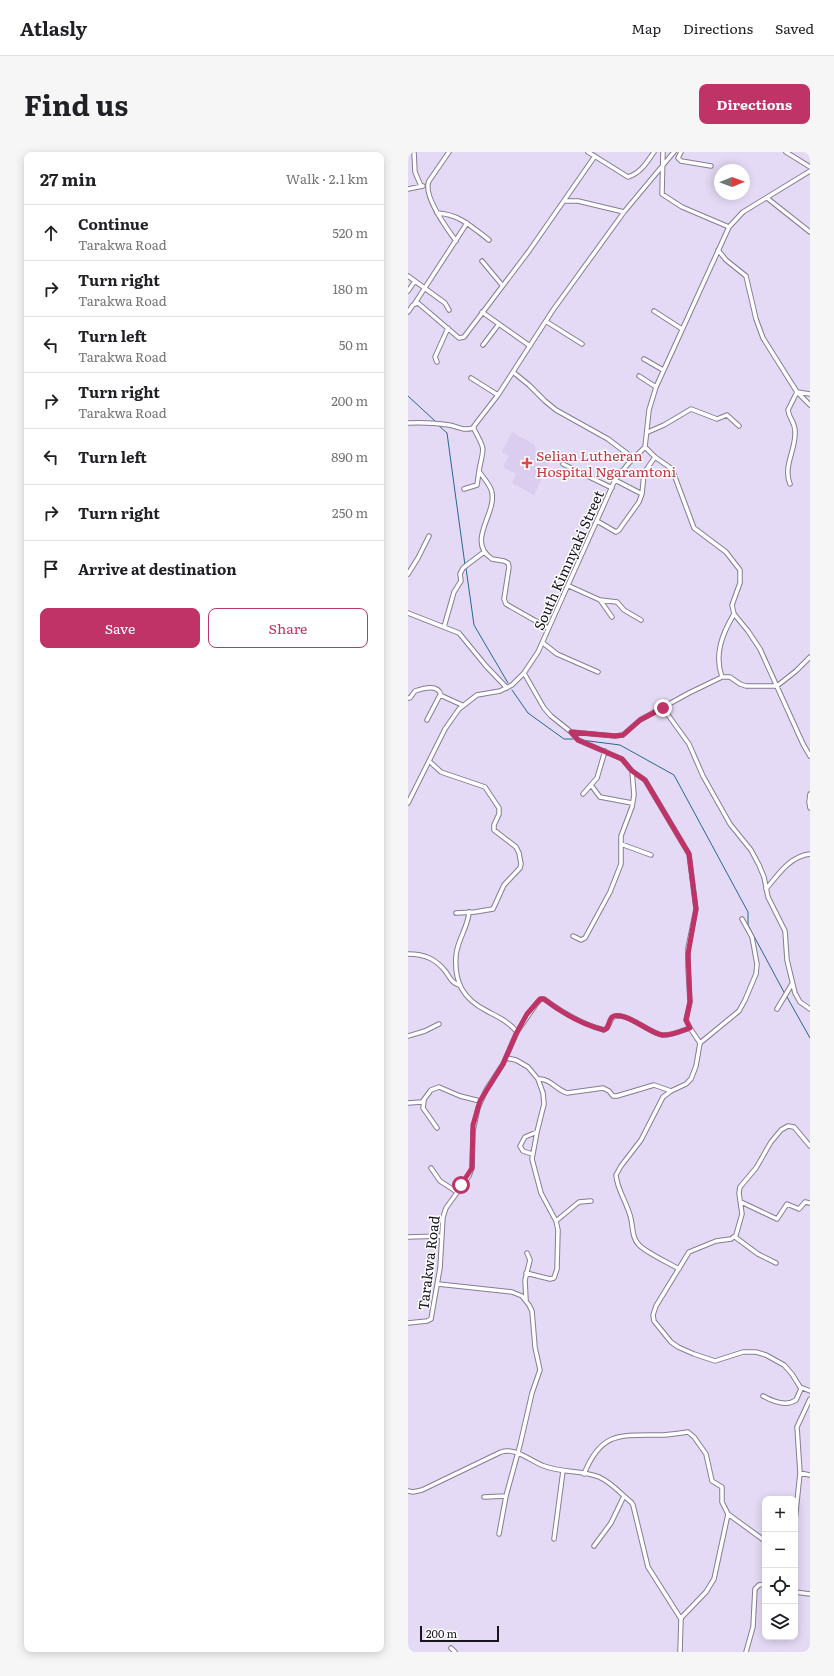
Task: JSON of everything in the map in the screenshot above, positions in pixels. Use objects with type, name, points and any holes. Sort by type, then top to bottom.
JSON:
[{"type":"street","points":[[414,152],[415,172],[421,186]]},
{"type":"street","points":[[408,189],[427,184],[449,152]]},
{"type":"street","points":[[589,152],[628,177],[634,175],[641,169],[654,152]]},
{"type":"street","points":[[663,152],[664,164],[662,194],[682,207],[729,227]]},
{"type":"street","points":[[408,423],[426,422],[454,426],[465,430],[473,428],[498,395],[530,346],[624,212],[674,152]]},
{"type":"street","points":[[680,152],[678,158],[681,161],[711,166]]},
{"type":"street","points":[[786,152],[810,167]]},
{"type":"street","points":[[415,303],[459,338],[463,338],[529,251],[595,156]]},
{"type":"street","points":[[810,171],[743,212],[729,227],[656,387],[649,410],[648,432],[645,447],[655,457],[672,469],[694,528],[726,552],[740,570],[740,583],[732,605],[734,614],[760,649],[803,744],[810,756]]},
{"type":"street","points":[[427,184],[437,213],[443,224],[456,241]]},
{"type":"street","points":[[767,198],[810,232]]},
{"type":"street","points":[[564,201],[584,202],[624,212]]},
{"type":"street","points":[[437,213],[451,214],[467,223],[489,240]]},
{"type":"street","points":[[408,312],[467,223]]},
{"type":"street","points":[[718,250],[726,260],[746,276],[756,320],[763,338],[797,392],[810,405]]},
{"type":"street","points":[[482,261],[502,285]]},
{"type":"street","points":[[408,276],[414,282],[425,288],[445,303],[449,310]]},
{"type":"street","points":[[408,291],[414,282]]},
{"type":"street","points":[[654,311],[682,329]]},
{"type":"street","points":[[482,312],[530,346]]},
{"type":"street","points":[[547,322],[582,344]]},
{"type":"street","points":[[483,345],[499,324]]},
{"type":"street","points":[[437,362],[435,357],[448,328]]},
{"type":"street","points":[[644,359],[663,370]]},
{"type":"street","points":[[513,372],[556,410],[608,439],[633,458]]},
{"type":"street","points":[[639,376],[656,387]]},
{"type":"street","points":[[471,378],[498,395]]},
{"type":"street","points":[[797,392],[810,394]]},
{"type":"street","points":[[790,484],[787,474],[794,444],[795,426],[788,410],[797,392]]},
{"type":"street","points":[[648,432],[664,425],[691,409],[717,419],[727,415],[739,426]]},
{"type":"street","points":[[464,489],[477,485],[483,457],[484,448],[473,428]]},
{"type":"street","name":"South Kimnyaki Street","points":[[408,803],[445,729],[462,705],[477,695],[507,688],[524,673],[543,643],[548,628],[569,586],[582,551],[615,480],[633,458],[645,447]]},
{"type":"street","points":[[596,521],[617,532],[630,515],[642,494],[644,473],[655,457]]},
{"type":"street","points":[[562,464],[612,488]]},
{"type":"street","points":[[479,471],[491,488],[492,496],[482,538],[482,546],[484,552],[492,559],[504,560],[508,563],[504,599],[506,604],[548,628]]},
{"type":"street","points":[[615,480],[642,494]]},
{"type":"street","points":[[408,574],[429,536]]},
{"type":"street","points":[[444,627],[454,592],[461,581],[460,574],[463,568],[484,552]]},
{"type":"street","points":[[569,586],[600,600],[617,602],[624,610],[641,620]]},
{"type":"street","points":[[600,600],[612,617]]},
{"type":"street","points":[[408,613],[463,636],[486,666],[507,688]]},
{"type":"street","points":[[722,677],[718,665],[718,654],[725,630],[734,614]]},
{"type":"street","points":[[543,643],[557,654],[598,672]]},
{"type":"street","points":[[571,732],[615,736],[623,735],[640,720],[722,677],[730,677],[746,686],[777,686],[796,671],[810,657]]},
{"type":"street","points":[[524,673],[548,712],[578,740],[622,759],[632,771],[641,777],[649,786],[691,857],[696,909],[688,954],[690,1002],[686,1020],[700,1043]]},
{"type":"street","points":[[408,698],[410,698],[416,690],[436,689],[441,692],[441,695],[462,705]]},
{"type":"street","points":[[427,720],[438,697],[441,695]]},
{"type":"street","points":[[663,708],[691,747],[703,776],[736,832],[754,856],[762,872],[766,889],[785,931],[787,960],[792,984],[800,1002],[810,1009]]},
{"type":"street","points":[[583,794],[597,778],[605,751]]},
{"type":"street","points":[[429,761],[441,772],[485,787],[499,808],[499,814],[494,825],[494,830],[516,847],[521,858],[520,868],[504,885],[493,909],[456,913]]},
{"type":"street","points":[[573,936],[581,940],[584,938],[610,892],[621,864],[621,836],[632,803],[634,789],[632,771]]},
{"type":"street","points":[[591,785],[600,797],[632,803]]},
{"type":"street","points":[[810,794],[810,808]]},
{"type":"street","points":[[621,844],[651,855]]},
{"type":"street","points":[[766,889],[792,861],[801,855],[810,854]]},
{"type":"street","points":[[469,912],[456,954],[456,972],[459,985],[469,999],[476,1005],[505,1021],[517,1032]]},
{"type":"street","points":[[679,1269],[644,1249],[637,1242],[633,1232],[630,1216],[616,1179],[617,1171],[641,1140],[660,1101],[671,1091],[686,1084],[691,1079],[696,1066],[700,1043],[739,1011],[745,1000],[756,974],[757,964],[752,937],[742,919]]},
{"type":"street","points":[[408,954],[420,954],[432,958],[439,964],[452,982],[459,985]]},
{"type":"street","points":[[777,1009],[792,984]]},
{"type":"street","name":"Tarakwa Road","points":[[408,1323],[427,1321],[431,1319],[438,1284],[443,1218],[446,1208],[469,1176],[472,1168],[473,1125],[480,1101],[506,1058],[517,1032],[531,1010],[543,998],[560,1011],[581,1022],[604,1030],[607,1028],[612,1018],[616,1016],[627,1018],[660,1035],[672,1034],[690,1028]]},
{"type":"street","points":[[408,1036],[431,1029],[439,1024]]},
{"type":"street","points":[[506,1058],[516,1060],[523,1064],[538,1079],[543,1093],[544,1104],[532,1154],[532,1162],[541,1193],[556,1221],[558,1243],[555,1277],[550,1279],[526,1273]]},
{"type":"street","points":[[538,1079],[548,1080],[567,1093],[603,1088],[615,1096],[654,1085],[671,1091]]},
{"type":"street","points":[[436,1128],[423,1108],[424,1101],[431,1090],[439,1087],[460,1096],[480,1101]]},
{"type":"street","points":[[408,1103],[420,1103],[424,1101]]},
{"type":"street","points":[[810,1146],[794,1127],[788,1126],[781,1130],[771,1142],[756,1168],[740,1187],[741,1221],[735,1237],[716,1241],[688,1252],[652,1315],[654,1321],[671,1342],[687,1352],[715,1361],[743,1352],[756,1352],[766,1355],[784,1365],[801,1388],[810,1391]]},
{"type":"street","points":[[532,1154],[523,1152],[520,1146],[525,1137],[537,1132]]},
{"type":"street","points":[[432,1168],[440,1180],[457,1192]]},
{"type":"street","points":[[556,1221],[579,1202],[590,1201]]},
{"type":"street","points":[[741,1202],[777,1219],[787,1204],[799,1209],[805,1202],[810,1203]]},
{"type":"street","points":[[408,1236],[441,1236]]},
{"type":"street","points":[[735,1237],[758,1254],[776,1263]]},
{"type":"street","points":[[526,1300],[525,1280],[530,1260],[528,1253]]},
{"type":"street","points":[[438,1284],[512,1292],[522,1296],[532,1311],[535,1347],[540,1370],[532,1393],[518,1454],[506,1496],[499,1534]]},
{"type":"street","points":[[763,1396],[776,1402],[789,1403],[796,1400],[801,1388]]},
{"type":"street","points":[[798,1496],[800,1473],[796,1427],[810,1399]]},
{"type":"street","points":[[584,1474],[594,1454],[609,1439],[626,1436],[669,1435],[688,1432],[694,1437],[706,1454],[710,1479],[722,1487],[722,1502],[728,1514],[762,1538]]},
{"type":"street","points":[[408,1491],[413,1492],[422,1490],[505,1451],[511,1450],[544,1466],[563,1471],[593,1475],[605,1480],[633,1505],[648,1568],[681,1618],[680,1652]]},
{"type":"street","points":[[554,1539],[563,1471]]},
{"type":"street","points":[[800,1473],[810,1475]]},
{"type":"street","points":[[484,1498],[506,1496]]},
{"type":"street","points":[[594,1546],[611,1523],[624,1496]]},
{"type":"street","points":[[681,1618],[706,1592],[714,1579],[728,1514]]},
{"type":"street","points":[[746,1652],[753,1627],[755,1589],[759,1585],[762,1584]]},
{"type":"street","points":[[798,1592],[810,1594]]},
{"type":"street","points":[[451,1648],[455,1652]]},
{"type":"shaded area","name":"Selian Lutheran Hospital Ngaramtoni","points":[[512,432],[535,445],[536,453],[551,459],[534,495],[512,483],[516,474],[503,467],[509,456],[502,452]]},
{"type":"waterway","points":[[408,396],[435,421]]},
{"type":"waterway","points":[[438,425],[447,433],[465,565]]},
{"type":"waterway","points":[[466,568],[474,625],[508,683]]},
{"type":"waterway","points":[[512,690],[528,713],[564,739],[573,739]]},
{"type":"waterway","points":[[581,740],[620,745],[674,775],[748,912],[748,925],[785,994]]},
{"type":"waterway","points":[[787,997],[810,1038]]},
{"type":"place","name":"Selian Lutheran Hospital Ngaramtoni","points":[[527,463]]},
{"type":"route","points":[[461,1185],[469,1176],[472,1168],[473,1125],[480,1101],[503,1064],[517,1032],[527,1014],[540,999],[543,998],[552,1006],[586,1025],[604,1030],[607,1028],[614,1016],[627,1018],[660,1035],[672,1034],[690,1028],[686,1020],[690,1002],[688,954],[689,941],[696,909],[693,894],[691,857],[645,780],[632,771],[619,757],[578,740],[571,732],[615,736],[623,735],[640,720],[663,708]]}]
